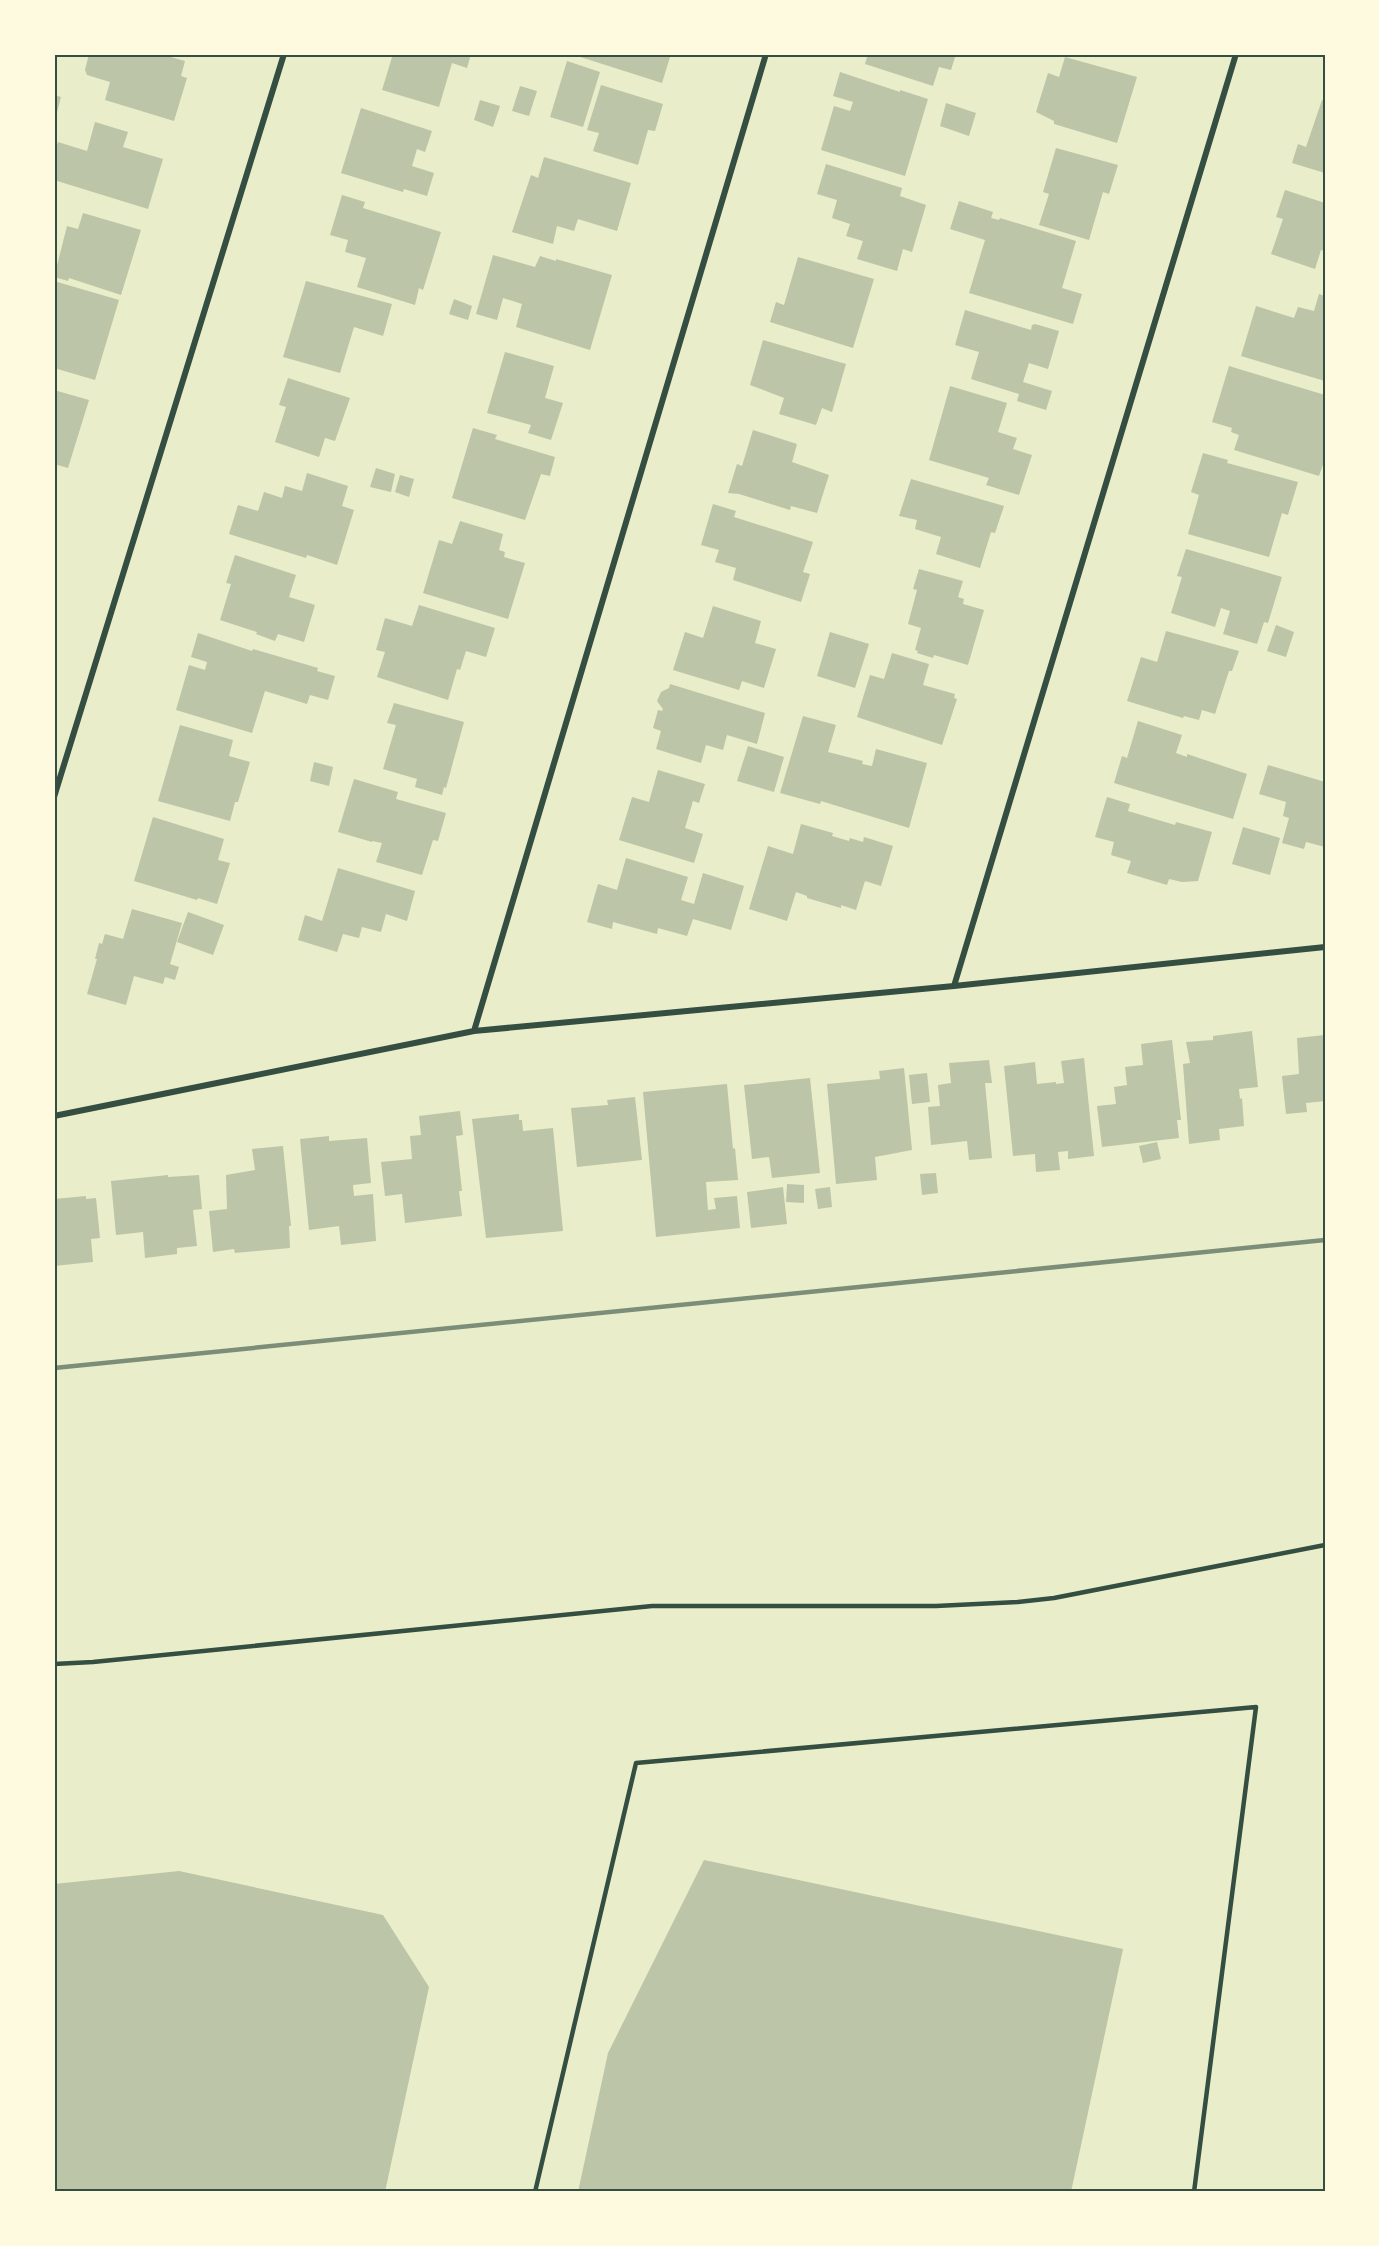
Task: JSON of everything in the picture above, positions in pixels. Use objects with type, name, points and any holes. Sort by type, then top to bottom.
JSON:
[{"type":"street","points":[[54,797],[284,54]]},
{"type":"street","points":[[474,1032],[766,54]]},
{"type":"street","points":[[954,986],[1236,54]]},
{"type":"street","points":[[54,1116],[474,1032],[954,986],[1325,947]]},
{"type":"lane","points":[[54,1664],[652,1606],[936,1606],[1018,1602],[1054,1598],[1325,1545]]},
{"type":"lane","points":[[535,2192],[636,1763],[1256,1707],[1194,2192]]},
{"type":"building","points":[[89,54],[160,54],[185,61],[181,76],[187,78],[174,121],[105,100],[110,82],[87,75],[85,70]]},
{"type":"building","points":[[393,54],[471,54],[467,68],[452,63],[439,107],[382,90]]},
{"type":"building","points":[[571,54],[671,54],[662,83]]},
{"type":"building","points":[[868,54],[956,54],[951,70],[939,67],[933,86],[865,64]]},
{"type":"building","points":[[1065,57],[1137,77],[1117,143],[1054,124],[1054,121],[1036,112],[1048,73],[1059,77]]},
{"type":"building","points":[[567,61],[600,72],[583,127],[550,117]]},
{"type":"building","points":[[840,72],[928,99],[905,176],[821,150],[834,106],[850,111],[853,102],[833,96]]},
{"type":"building","points":[[601,85],[663,104],[655,131],[648,130],[638,165],[593,151],[599,133],[587,130]]},
{"type":"building","points":[[520,86],[537,91],[529,116],[512,111]]},
{"type":"building","points":[[54,95],[61,97],[55,120],[54,119]]},
{"type":"building","points":[[480,100],[500,106],[493,127],[474,120]]},
{"type":"building","points":[[1322,100],[1325,101],[1325,173],[1292,163],[1298,144],[1306,147]]},
{"type":"building","points":[[946,103],[976,113],[969,136],[940,126]]},
{"type":"building","points":[[361,108],[432,131],[425,152],[417,149],[412,166],[434,173],[427,196],[404,189],[403,192],[341,173]]},
{"type":"building","points":[[95,122],[128,132],[123,147],[163,159],[148,209],[54,180],[54,144],[57,145],[58,142],[87,151]]},
{"type":"building","points":[[1056,148],[1118,165],[1109,194],[1103,192],[1089,240],[1039,225],[1049,194],[1043,192]]},
{"type":"building","points":[[544,157],[631,183],[617,231],[578,219],[574,231],[557,226],[553,244],[512,232],[531,175],[538,178]]},
{"type":"building","points":[[826,164],[902,188],[900,196],[926,205],[912,252],[903,249],[897,271],[857,259],[863,241],[846,236],[850,224],[832,218],[837,200],[817,194]]},
{"type":"building","points":[[1285,190],[1325,203],[1325,251],[1321,250],[1315,269],[1271,254],[1283,219],[1276,217]]},
{"type":"building","points":[[342,195],[365,202],[363,208],[441,232],[423,290],[419,288],[415,305],[357,287],[366,258],[345,252],[348,240],[330,235]]},
{"type":"building","points":[[959,201],[993,212],[991,218],[999,220],[1000,218],[1076,241],[1062,288],[1082,294],[1073,324],[969,293],[985,240],[950,229]]},
{"type":"building","points":[[83,213],[141,230],[121,295],[69,278],[68,281],[54,277],[67,226],[78,229]]},
{"type":"building","points":[[493,255],[535,267],[540,256],[612,275],[590,350],[516,327],[522,304],[503,298],[497,320],[476,314]]},
{"type":"building","points":[[798,257],[874,279],[853,348],[770,322],[776,302],[784,305]]},
{"type":"building","points":[[54,281],[119,300],[95,380],[54,368]]},
{"type":"building","points":[[306,281],[392,304],[383,336],[354,327],[340,373],[283,357]]},
{"type":"building","points":[[1319,294],[1325,296],[1325,381],[1241,356],[1256,306],[1294,318],[1298,307],[1314,311]]},
{"type":"building","points":[[454,299],[472,306],[468,320],[449,314]]},
{"type":"building","points":[[965,310],[1031,330],[1032,325],[1035,324],[1059,331],[1048,369],[1029,363],[1023,382],[1052,391],[1046,410],[1017,401],[1019,394],[971,379],[979,352],[955,345]]},
{"type":"building","points":[[763,340],[846,364],[832,412],[822,408],[816,425],[779,414],[784,398],[750,385]]},
{"type":"building","points":[[505,352],[554,366],[545,398],[563,403],[551,440],[528,433],[531,425],[487,413]]},
{"type":"building","points":[[1229,366],[1325,395],[1325,459],[1319,476],[1234,450],[1239,435],[1231,432],[1232,428],[1212,422]]},
{"type":"building","points":[[288,378],[350,398],[335,441],[325,438],[319,457],[275,442],[286,407],[279,405]]},
{"type":"building","points":[[950,386],[1007,403],[998,432],[1017,438],[1013,449],[1032,455],[1019,495],[986,485],[989,478],[929,460]]},
{"type":"building","points":[[54,390],[89,400],[68,468],[54,464]]},
{"type":"building","points":[[473,428],[497,435],[495,439],[555,457],[550,476],[541,474],[525,520],[452,498]]},
{"type":"building","points":[[753,430],[797,444],[792,462],[829,475],[817,513],[791,506],[790,510],[739,494],[728,493],[737,464],[742,466]]},
{"type":"building","points":[[1203,453],[1228,460],[1227,463],[1298,482],[1288,515],[1282,513],[1269,557],[1188,534],[1199,495],[1191,492]]},
{"type":"building","points":[[376,468],[395,474],[391,492],[370,487]]},
{"type":"building","points":[[307,473],[348,486],[342,506],[354,510],[337,565],[307,555],[306,558],[229,534],[238,505],[258,511],[264,492],[282,498],[285,486],[302,491]]},
{"type":"building","points":[[400,475],[414,479],[409,497],[395,492]]},
{"type":"building","points":[[911,479],[1004,506],[995,533],[991,532],[980,568],[936,554],[941,537],[915,529],[917,520],[899,516]]},
{"type":"building","points":[[713,504],[736,511],[734,517],[813,542],[803,572],[810,574],[801,602],[733,580],[736,568],[715,562],[719,550],[701,545]]},
{"type":"building","points":[[460,521],[503,534],[499,550],[505,552],[504,557],[525,563],[508,619],[423,593],[439,540],[452,544]]},
{"type":"building","points":[[1186,549],[1282,577],[1268,623],[1264,622],[1257,644],[1223,634],[1230,611],[1221,608],[1215,627],[1171,613],[1182,577],[1177,576]]},
{"type":"building","points":[[235,555],[296,575],[289,597],[315,605],[304,642],[278,634],[275,641],[256,634],[257,632],[220,620],[231,584],[226,583]]},
{"type":"building","points":[[919,569],[963,581],[958,597],[964,599],[963,604],[984,610],[968,665],[934,655],[933,658],[917,653],[918,651],[915,650],[921,628],[908,624],[917,590],[913,589]]},
{"type":"building","points":[[419,605],[495,628],[486,657],[466,651],[460,670],[457,669],[448,700],[377,677],[385,652],[376,650],[385,618],[412,626]]},
{"type":"building","points":[[713,606],[761,621],[755,643],[776,649],[764,688],[742,681],[739,690],[673,670],[685,632],[703,638]]},
{"type":"building","points":[[1276,625],[1294,632],[1286,657],[1267,651]]},
{"type":"building","points":[[1166,631],[1239,651],[1232,671],[1229,671],[1215,714],[1202,710],[1199,720],[1184,716],[1183,718],[1127,701],[1141,657],[1157,662]]},
{"type":"building","points":[[830,632],[869,644],[855,688],[817,676]]},
{"type":"building","points":[[198,633],[252,651],[253,649],[318,668],[317,671],[335,676],[328,700],[310,695],[307,704],[265,691],[252,733],[176,710],[189,665],[205,670],[207,662],[191,657]]},
{"type":"building","points":[[892,653],[929,664],[923,685],[955,694],[954,698],[957,699],[942,745],[857,717],[870,675],[884,679]]},
{"type":"building","points":[[670,684],[765,713],[757,744],[727,735],[723,750],[706,745],[701,763],[656,749],[661,731],[653,728],[658,710],[663,709],[657,701],[661,692],[669,688]]},
{"type":"building","points":[[394,703],[464,722],[446,788],[444,787],[442,795],[415,787],[417,779],[383,769],[396,725],[387,723]]},
{"type":"building","points":[[803,716],[836,725],[828,752],[863,761],[862,764],[872,766],[876,749],[927,763],[909,828],[821,801],[820,804],[780,793]]},
{"type":"building","points":[[1138,721],[1182,735],[1176,753],[1187,757],[1187,754],[1247,774],[1233,819],[1114,783],[1122,756],[1127,758]]},
{"type":"building","points":[[180,725],[233,740],[229,756],[250,762],[230,821],[158,801]]},
{"type":"building","points":[[748,746],[784,757],[774,792],[737,781]]},
{"type":"building","points":[[314,762],[333,767],[329,786],[310,781]]},
{"type":"building","points":[[1268,765],[1325,782],[1325,847],[1306,842],[1304,849],[1282,843],[1289,818],[1283,816],[1286,802],[1259,794]]},
{"type":"building","points":[[658,770],[705,784],[699,803],[693,801],[685,828],[703,834],[694,863],[619,840],[632,797],[649,802]]},
{"type":"building","points":[[354,779],[398,792],[396,799],[446,813],[438,841],[433,840],[422,875],[376,862],[382,843],[338,832]]},
{"type":"building","points":[[1107,797],[1130,804],[1128,811],[1175,825],[1176,822],[1212,832],[1198,881],[1182,882],[1169,879],[1167,885],[1127,873],[1131,861],[1111,855],[1114,842],[1095,837]]},
{"type":"building","points":[[153,817],[224,839],[218,860],[230,863],[217,904],[134,881]]},
{"type":"building","points":[[801,824],[833,833],[832,836],[849,841],[850,838],[863,842],[864,837],[893,846],[881,886],[865,881],[856,910],[807,898],[796,892],[787,921],[749,909],[768,846],[793,854]]},
{"type":"building","points":[[1243,827],[1280,838],[1270,875],[1232,864]]},
{"type":"building","points":[[626,858],[688,877],[681,900],[694,904],[703,873],[744,886],[731,930],[693,919],[687,936],[658,928],[657,934],[613,922],[612,929],[587,922],[598,884],[617,890]]},
{"type":"building","points":[[338,868],[415,891],[407,921],[386,914],[381,932],[362,927],[359,938],[343,934],[337,952],[298,940],[305,915],[322,921]]},
{"type":"building","points":[[132,909],[182,923],[170,964],[179,967],[175,980],[165,977],[163,984],[134,976],[126,1005],[87,994],[99,943],[102,944],[105,934],[123,939]]},
{"type":"building","points":[[188,912],[224,925],[213,955],[177,942]]},
{"type":"building","points":[[1252,1031],[1258,1087],[1239,1089],[1244,1126],[1219,1129],[1220,1140],[1189,1144],[1183,1064],[1190,1063],[1186,1042],[1213,1040],[1213,1036]]},
{"type":"building","points":[[1325,1035],[1325,1101],[1306,1103],[1307,1112],[1286,1114],[1282,1076],[1299,1074],[1297,1038]]},
{"type":"building","points":[[1172,1040],[1181,1120],[1177,1120],[1179,1138],[1102,1147],[1097,1106],[1116,1104],[1114,1087],[1127,1085],[1125,1067],[1143,1065],[1141,1044]]},
{"type":"building","points":[[1084,1058],[1094,1156],[1068,1159],[1068,1151],[1058,1152],[1060,1170],[1036,1172],[1035,1154],[1013,1156],[1004,1066],[1035,1062],[1037,1084],[1056,1082],[1056,1084],[1064,1083],[1061,1061]]},
{"type":"building","points":[[989,1060],[992,1083],[985,1083],[992,1158],[969,1160],[967,1141],[931,1145],[928,1107],[940,1106],[938,1085],[951,1083],[949,1063]]},
{"type":"building","points":[[904,1068],[912,1150],[875,1157],[877,1180],[836,1184],[827,1084],[880,1079],[879,1071]]},
{"type":"building","points":[[927,1073],[930,1102],[912,1104],[909,1075]]},
{"type":"building","points":[[810,1078],[820,1173],[772,1178],[769,1157],[752,1159],[744,1085]]},
{"type":"building","points":[[727,1084],[738,1180],[706,1182],[708,1210],[716,1209],[714,1198],[737,1196],[740,1228],[656,1237],[643,1092]]},
{"type":"building","points":[[635,1097],[642,1160],[577,1167],[571,1108],[608,1105],[607,1100]]},
{"type":"building","points":[[460,1111],[463,1135],[456,1136],[462,1191],[459,1191],[462,1216],[405,1223],[402,1194],[385,1196],[381,1162],[412,1159],[410,1136],[421,1135],[419,1116]]},
{"type":"building","points":[[519,1114],[523,1131],[553,1128],[563,1231],[486,1238],[472,1119]]},
{"type":"building","points":[[329,1136],[329,1141],[367,1138],[371,1183],[353,1185],[354,1196],[373,1194],[376,1241],[341,1245],[339,1226],[309,1230],[300,1139]]},
{"type":"building","points":[[1157,1142],[1161,1159],[1143,1163],[1139,1146]]},
{"type":"building","points":[[283,1146],[291,1226],[289,1226],[290,1248],[235,1253],[234,1249],[213,1252],[209,1211],[227,1209],[226,1175],[255,1170],[252,1149]]},
{"type":"building","points":[[936,1173],[938,1193],[922,1195],[920,1174]]},
{"type":"building","points":[[168,1175],[168,1177],[199,1175],[202,1209],[193,1210],[197,1246],[177,1248],[177,1254],[145,1258],[143,1232],[116,1235],[111,1181]]},
{"type":"building","points":[[787,1184],[804,1185],[804,1203],[786,1202]]},
{"type":"building","points":[[783,1187],[787,1224],[751,1228],[747,1192]]},
{"type":"building","points":[[830,1187],[832,1207],[818,1209],[815,1189]]},
{"type":"building","points":[[86,1196],[86,1199],[96,1198],[100,1238],[91,1239],[93,1262],[54,1266],[54,1199]]},
{"type":"building","points":[[704,1860],[1123,1949],[1071,2192],[578,2192],[608,2053]]},
{"type":"building","points":[[179,1871],[383,1915],[429,1987],[385,2192],[54,2192],[54,1884]]},
{"type":"railway","points":[[54,1368],[1325,1240]]}]
